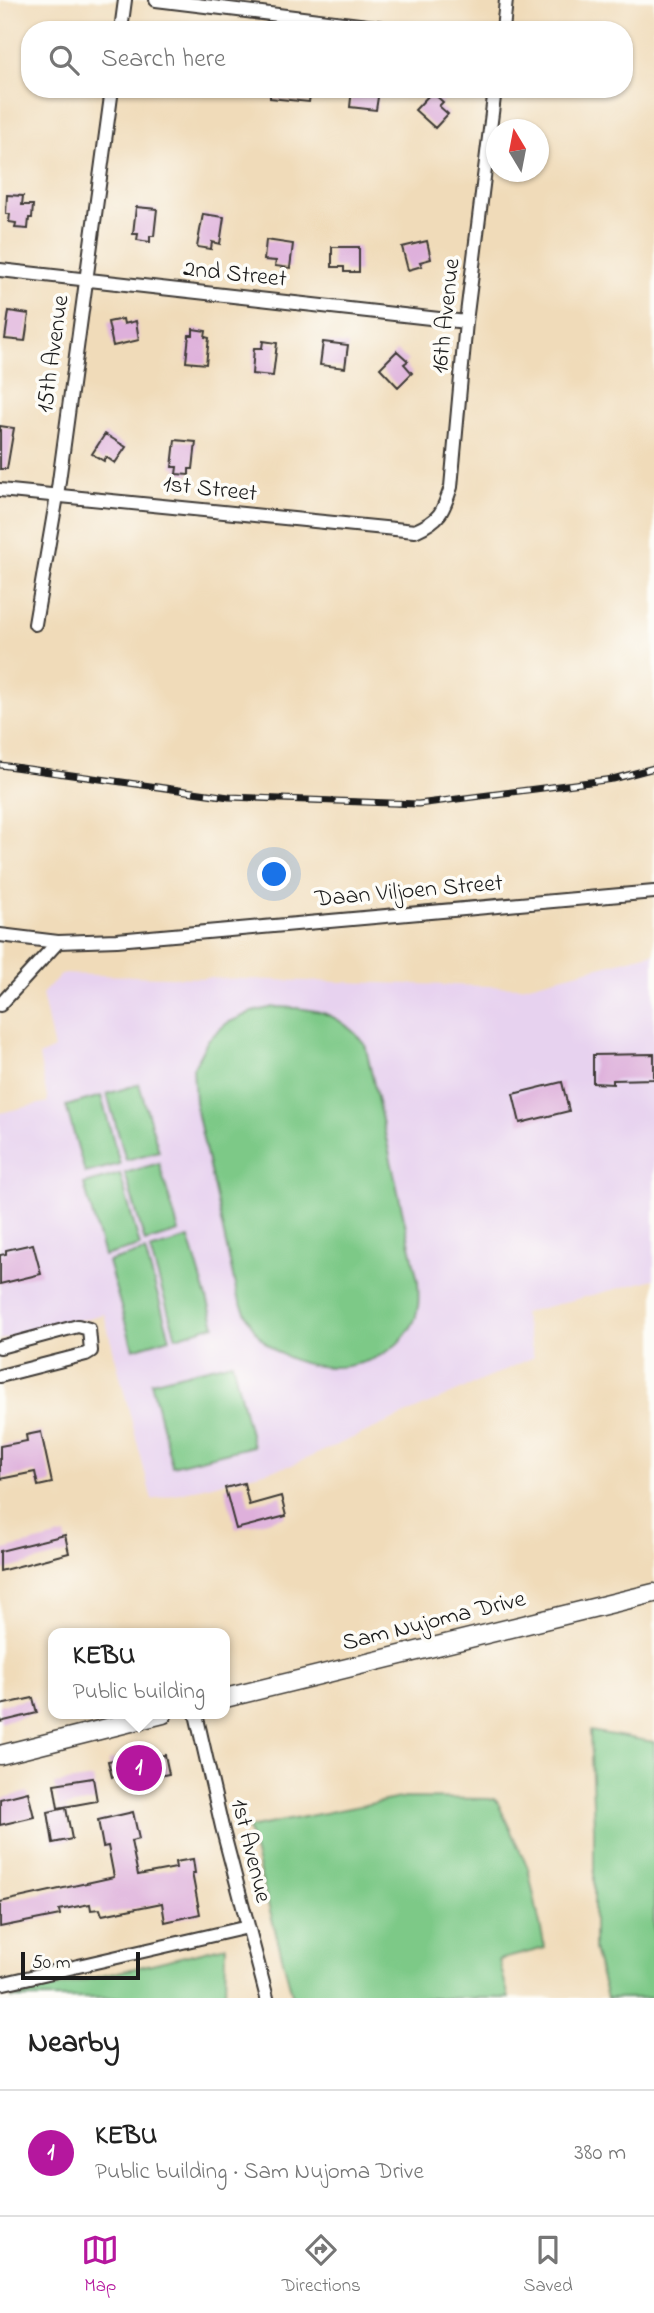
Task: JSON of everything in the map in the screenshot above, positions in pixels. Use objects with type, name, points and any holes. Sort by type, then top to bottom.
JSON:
[{"type":"main road","name":"Sam Nujoma Drive","points":[[230,1697],[654,1593]]},
{"type":"main road","points":[[0,1755],[143,1719]]},
{"type":"street","points":[[122,21],[125,0]]},
{"type":"street","points":[[156,0],[327,21]]},
{"type":"street","points":[[504,21],[506,0]]},
{"type":"street","name":"15th Avenue","points":[[35,624],[57,496],[111,98]]},
{"type":"street","name":"16th Avenue","points":[[415,531],[435,522],[451,487],[466,322],[494,98]]},
{"type":"street","name":"2nd Street","points":[[0,270],[466,322]]},
{"type":"street","name":"1st Street","points":[[0,490],[415,531]]},
{"type":"street","name":"Daan Viljoen Street","points":[[0,935],[58,942],[117,940],[654,892]]},
{"type":"street","points":[[0,1005],[58,942]]},
{"type":"street","points":[[0,1347],[78,1326],[89,1329],[92,1348],[86,1354],[0,1376]]},
{"type":"street","name":"1st Avenue","points":[[197,1719],[222,1827],[267,1998]]},
{"type":"street","points":[[0,1984],[248,1927]]},
{"type":"shaded area","points":[[654,953],[654,1279],[523,1313],[534,1357],[292,1465],[152,1500],[104,1314],[0,1340],[0,1113],[48,1102],[39,1056],[54,1049],[42,994],[61,974],[521,987]]},
{"type":"green space","points":[[274,1007],[314,1010],[335,1018],[365,1044],[418,1281],[419,1299],[414,1322],[397,1344],[380,1356],[360,1363],[338,1367],[317,1366],[295,1361],[276,1351],[256,1332],[237,1295],[195,1102],[193,1068],[208,1040],[227,1023],[252,1012]]},
{"type":"green space","points":[[139,1084],[159,1151],[126,1160],[107,1094]]},
{"type":"green space","points":[[101,1096],[120,1164],[85,1173],[66,1106]]},
{"type":"green space","points":[[159,1163],[179,1232],[145,1242],[125,1173]]},
{"type":"green space","points":[[120,1174],[140,1246],[104,1256],[84,1184]]},
{"type":"green space","points":[[189,1238],[215,1325],[176,1337],[150,1250]]},
{"type":"green space","points":[[145,1251],[170,1338],[133,1349],[108,1262]]},
{"type":"green space","points":[[232,1362],[253,1446],[172,1466],[151,1382]]},
{"type":"green space","points":[[590,1731],[654,1742],[654,1998],[607,1998],[594,1949],[594,1827]]},
{"type":"green space","points":[[400,1798],[496,1799],[528,1868],[545,1948],[499,1960],[509,1998],[293,1998],[248,1828]]},
{"type":"green space","points":[[226,1946],[225,1998],[11,1998]]},
{"type":"building","points":[[270,98],[310,98],[309,102]]},
{"type":"building","points":[[351,98],[378,98],[376,110],[350,107]]},
{"type":"building","points":[[426,98],[439,98],[443,102],[439,106],[448,114],[435,128],[415,110]]},
{"type":"building","points":[[7,195],[23,196],[22,205],[33,205],[28,229],[15,228],[16,223],[9,222],[10,214],[6,214]]},
{"type":"building","points":[[136,207],[157,209],[154,236],[150,236],[150,242],[137,240],[138,234],[133,234]]},
{"type":"building","points":[[203,214],[224,217],[220,244],[212,242],[211,249],[197,247]]},
{"type":"building","points":[[266,240],[293,244],[290,268],[275,266],[276,261],[264,260]]},
{"type":"building","points":[[427,241],[431,259],[420,262],[422,266],[408,270],[402,247]]},
{"type":"building","points":[[332,247],[359,247],[359,272],[344,272],[344,267],[332,267]]},
{"type":"building","points":[[9,311],[29,314],[25,341],[5,339]]},
{"type":"building","points":[[123,319],[124,324],[136,321],[139,340],[113,346],[108,322]]},
{"type":"building","points":[[193,329],[206,331],[205,337],[209,338],[206,364],[186,362],[189,335],[193,335]]},
{"type":"building","points":[[263,341],[277,343],[273,376],[252,374],[254,348],[262,348]]},
{"type":"building","points":[[323,342],[348,345],[345,368],[320,365]]},
{"type":"building","points":[[397,351],[408,361],[404,364],[412,373],[398,387],[380,368]]},
{"type":"building","points":[[0,426],[14,428],[7,469],[0,469]]},
{"type":"building","points":[[105,434],[126,447],[115,463],[106,457],[104,461],[92,454]]},
{"type":"building","points":[[175,440],[196,442],[193,469],[189,469],[189,475],[176,474],[177,467],[172,467]]},
{"type":"building","points":[[654,1054],[654,1079],[613,1080],[613,1084],[593,1083],[593,1055]]},
{"type":"building","points":[[562,1082],[569,1111],[520,1123],[513,1094]]},
{"type":"building","points":[[33,1244],[41,1274],[0,1284],[0,1255],[6,1254],[6,1250]]},
{"type":"building","points":[[41,1432],[52,1483],[38,1486],[35,1472],[0,1479],[0,1446],[27,1441],[26,1435]]},
{"type":"building","points":[[244,1483],[249,1505],[281,1496],[286,1516],[236,1529],[225,1488]]},
{"type":"building","points":[[65,1535],[69,1553],[0,1571],[0,1551]]},
{"type":"building","points":[[33,1698],[37,1713],[0,1722],[0,1705]]},
{"type":"building","points":[[141,1755],[142,1759],[165,1755],[169,1774],[126,1782],[125,1774],[112,1777],[108,1761]]},
{"type":"building","points":[[93,1778],[97,1801],[58,1808],[54,1784]]},
{"type":"building","points":[[28,1792],[34,1817],[0,1825],[0,1799]]},
{"type":"building","points":[[66,1808],[72,1839],[53,1843],[48,1812]]},
{"type":"building","points":[[133,1812],[139,1839],[131,1841],[138,1875],[176,1868],[175,1862],[193,1859],[195,1873],[192,1873],[200,1914],[165,1922],[162,1903],[102,1915],[100,1909],[91,1910],[90,1904],[59,1910],[60,1915],[0,1927],[0,1902],[114,1877],[108,1846],[103,1847],[98,1820]]},
{"type":"railway","points":[[0,765],[229,797],[418,804],[613,779],[654,768]]},
{"type":"place","name":"KEBU","points":[[139,1768]]}]
